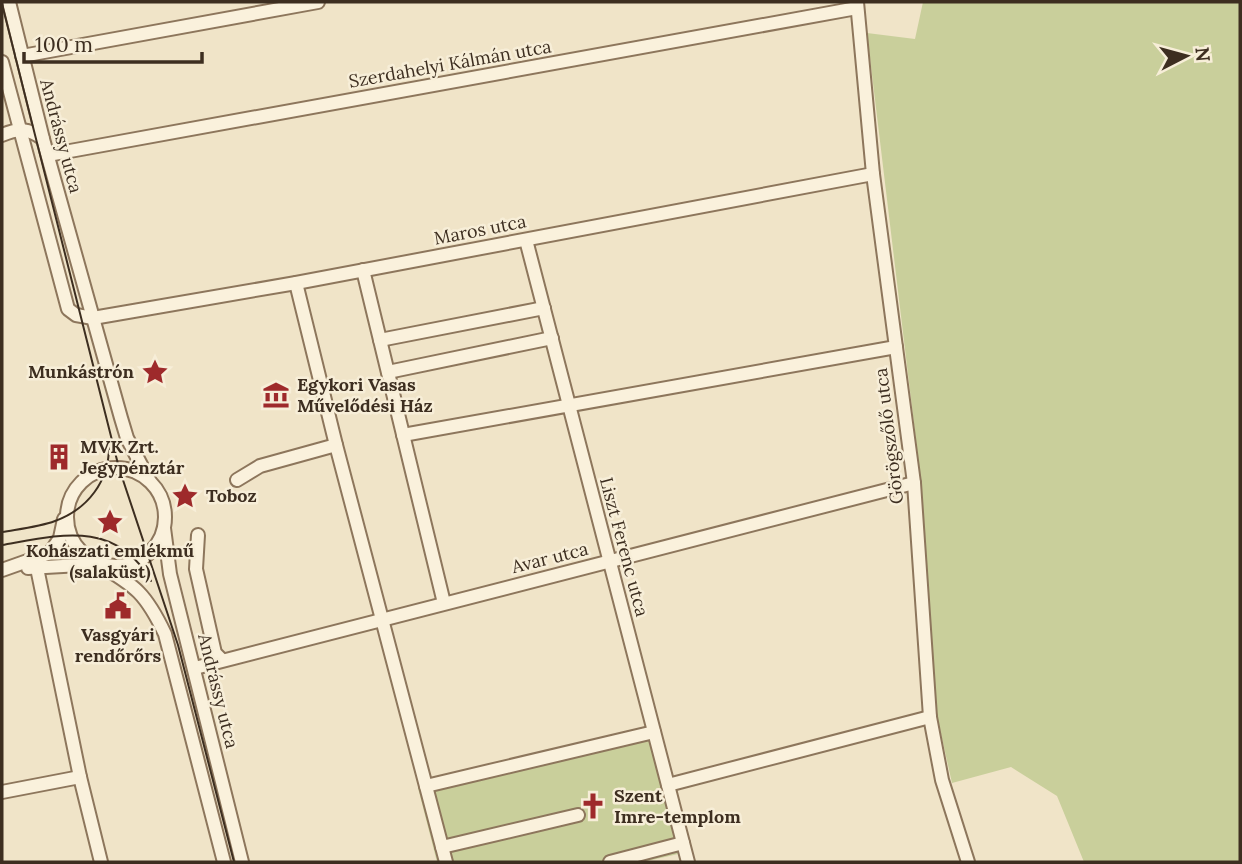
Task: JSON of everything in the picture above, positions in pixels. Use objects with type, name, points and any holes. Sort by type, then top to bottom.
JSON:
[{"type":"street","name":"Andrássy utca","points":[[9,2],[43,139],[127,438],[149,481]]},
{"type":"street","points":[[22,56],[318,2]]},
{"type":"street","name":"Szerdahelyi Kálmán utca","points":[[48,155],[857,5]]},
{"type":"street","name":"Görögszőlő utca","points":[[857,5],[873,174],[914,483],[930,717],[942,780],[968,862]]},
{"type":"street","name":"Andrássy utca","points":[[2,62],[16,114],[10,132],[68,309],[76,316],[93,318]]},
{"type":"street","points":[[10,132],[34,132],[43,139]]},
{"type":"street","name":"Maros utca","points":[[93,318],[296,283],[873,174]]},
{"type":"street","name":"Liszt Ferenc utca","points":[[526,240],[688,862]]},
{"type":"street","points":[[363,270],[444,603]]},
{"type":"street","points":[[296,283],[446,862]]},
{"type":"street","points":[[380,340],[544,308]]},
{"type":"street","points":[[388,372],[552,338]]},
{"type":"street","points":[[403,435],[896,347]]},
{"type":"street","points":[[237,480],[260,467],[336,445]]},
{"type":"street","points":[[119,468],[137,472],[149,481],[163,502],[166,515],[159,543],[138,562],[118,567],[98,564],[2,571],[50,553],[60,538],[72,493],[80,483],[99,470],[119,468]]},
{"type":"street","name":"Avar utca","points":[[197,665],[914,483]]},
{"type":"street","points":[[67,508],[67,525],[73,542],[87,558],[98,564]]},
{"type":"street","name":"Andrássy utca","points":[[164,528],[170,574],[197,665],[242,862]]},
{"type":"street","points":[[198,535],[196,569],[215,653],[222,660]]},
{"type":"street","name":"Andrássy utca","points":[[98,564],[136,589],[151,605],[165,634],[224,862]]},
{"type":"street","points":[[37,568],[80,777],[101,862]]},
{"type":"street","points":[[668,785],[930,717]]},
{"type":"street","points":[[426,786],[654,732]]},
{"type":"street","points":[[2,792],[80,777]]},
{"type":"street","points":[[442,846],[578,815]]},
{"type":"street","points":[[610,862],[683,843]]},
{"type":"green space","points":[[923,2],[1240,2],[1240,862],[1084,862],[1057,796],[1011,767],[952,783],[937,716],[920,474],[867,33],[915,39]]},
{"type":"green space","points":[[650,739],[678,854],[643,862],[437,862],[418,788]]},
{"type":"tram line","points":[[2,4],[119,468],[178,645],[234,862]]},
{"type":"tram line","points":[[2,532],[49,523],[77,509],[87,501],[101,482],[109,447]]},
{"type":"tram line","points":[[2,545],[65,536],[104,540],[121,548],[137,561],[151,581]]},
{"type":"place","name":"Munkástrón","points":[[155,372]]},
{"type":"place","name":"Egykori Vasas Művelődési Ház","points":[[276,395]]},
{"type":"place","name":"MVK Zrt. Jegypénztár","points":[[59,457]]},
{"type":"place","name":"Toboz","points":[[185,496]]},
{"type":"place","name":"Kohászati emlékmű (salaküst)","points":[[110,522]]},
{"type":"place","name":"Vasgyári rendőrőrs","points":[[118,606]]},
{"type":"place","name":"Szent Imre-templom","points":[[593,806]]}]
